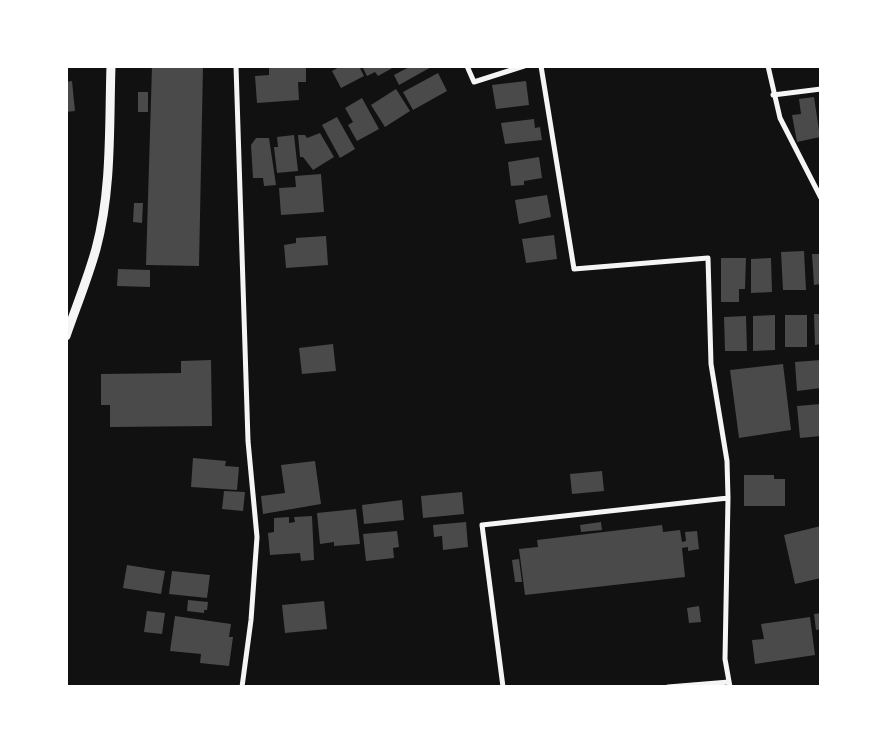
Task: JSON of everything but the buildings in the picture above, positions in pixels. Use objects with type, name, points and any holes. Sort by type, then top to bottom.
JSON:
[{"type":"street","points":[[66,336],[96,249],[101,225],[109,152],[111,66]]},
{"type":"street","points":[[236,66],[248,441],[257,536],[251,620],[242,687]]},
{"type":"street","points":[[467,66],[474,82],[524,66]]},
{"type":"street","points":[[540,66],[574,269],[708,258],[711,364],[727,461],[725,658],[730,684],[668,687]]},
{"type":"street","points":[[768,66],[773,95],[791,143],[821,198]]},
{"type":"street","points":[[773,95],[821,89]]},
{"type":"street","points":[[503,687],[482,525],[728,498]]}]
